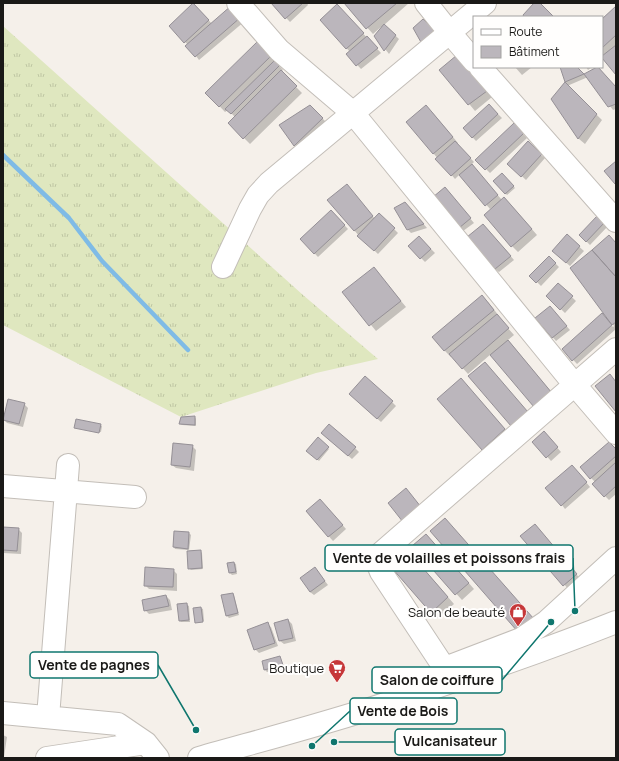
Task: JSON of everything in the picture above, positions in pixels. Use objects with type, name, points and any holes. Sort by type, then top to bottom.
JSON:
[{"type":"street","points":[[238,3],[279,50],[353,113],[574,384],[616,433]]},
{"type":"street","points":[[426,3],[473,60]]},
{"type":"street","points":[[223,267],[250,208],[258,195],[269,183],[485,3]]},
{"type":"street","points":[[481,68],[616,221]]},
{"type":"street","points":[[449,675],[380,572],[377,559],[380,554],[616,349]]},
{"type":"street","points":[[48,717],[68,465]]},
{"type":"street","points":[[3,486],[135,497]]},
{"type":"street","points":[[199,758],[308,728],[378,706],[449,675],[521,639],[546,622],[616,558]]},
{"type":"street","points":[[449,675],[536,654],[616,622]]},
{"type":"street","points":[[3,713],[118,724],[152,751]]},
{"type":"street","points":[[47,758],[152,751]]},
{"type":"green space","points":[[3,26],[303,295],[378,359],[316,373],[181,417],[3,325]]},
{"type":"building","points":[[193,3],[209,20],[184,43],[169,26]]},
{"type":"building","points":[[271,3],[303,3],[285,19]]},
{"type":"building","points":[[344,3],[397,3],[366,29]]},
{"type":"building","points":[[534,3],[540,3],[553,16],[524,16]]},
{"type":"building","points":[[337,4],[364,33],[346,49],[320,20]]},
{"type":"building","points":[[232,5],[241,17],[195,57],[185,46]]},
{"type":"building","points":[[616,6],[616,35],[603,47],[603,18]]},
{"type":"building","points":[[423,19],[436,32],[422,44],[413,28]]},
{"type":"building","points":[[384,24],[396,35],[384,51],[374,36]]},
{"type":"building","points":[[367,36],[378,48],[356,66],[346,54]]},
{"type":"building","points":[[258,41],[272,55],[219,107],[205,93]]},
{"type":"building","points":[[616,45],[616,75],[603,59],[603,55]]},
{"type":"building","points":[[457,55],[487,91],[468,105],[439,70]]},
{"type":"building","points":[[275,60],[280,65],[231,114],[225,109]]},
{"type":"building","points":[[560,68],[578,68],[584,74],[565,82]]},
{"type":"building","points":[[595,68],[599,68],[616,87],[616,104],[608,107],[584,74]]},
{"type":"building","points":[[281,70],[297,86],[243,139],[228,123]]},
{"type":"building","points":[[565,82],[597,114],[578,139],[551,99]]},
{"type":"building","points":[[489,104],[498,114],[472,138],[463,128]]},
{"type":"building","points":[[310,105],[323,118],[294,146],[279,125]]},
{"type":"building","points":[[426,105],[453,137],[433,154],[406,122]]},
{"type":"building","points":[[514,123],[524,133],[485,170],[475,160]]},
{"type":"building","points":[[455,141],[471,158],[451,176],[435,159]]},
{"type":"building","points":[[528,141],[542,154],[521,177],[507,164]]},
{"type":"building","points":[[616,161],[616,183],[615,184],[604,171]]},
{"type":"building","points":[[472,164],[498,195],[485,206],[459,175]]},
{"type":"building","points":[[502,173],[514,186],[505,194],[493,181]]},
{"type":"building","points":[[347,184],[373,216],[354,231],[327,200]]},
{"type":"building","points":[[445,187],[471,218],[459,228],[433,197]]},
{"type":"building","points":[[504,197],[532,229],[511,247],[484,215]]},
{"type":"building","points":[[405,202],[424,224],[407,230],[394,208]]},
{"type":"building","points":[[331,210],[345,225],[314,254],[300,239]]},
{"type":"building","points":[[379,213],[395,228],[374,251],[357,236]]},
{"type":"building","points":[[598,215],[605,222],[586,242],[579,235]]},
{"type":"building","points":[[483,224],[511,256],[495,269],[467,237]]},
{"type":"building","points":[[567,234],[580,246],[566,263],[552,251]]},
{"type":"building","points":[[609,235],[616,243],[616,277],[592,250]]},
{"type":"building","points":[[419,236],[431,249],[420,259],[408,246]]},
{"type":"building","points":[[592,250],[616,277],[616,322],[612,325],[570,268]]},
{"type":"building","points":[[549,256],[556,263],[536,283],[529,276]]},
{"type":"building","points":[[374,267],[401,301],[369,326],[342,292]]},
{"type":"building","points":[[558,283],[573,296],[560,310],[546,296]]},
{"type":"building","points":[[482,295],[494,310],[444,351],[432,337]]},
{"type":"building","points":[[550,306],[567,326],[552,338],[535,318]]},
{"type":"building","points":[[602,313],[612,325],[572,361],[562,349]]},
{"type":"building","points":[[497,314],[509,328],[462,369],[449,354]]},
{"type":"building","points":[[508,340],[552,393],[534,407],[490,355]]},
{"type":"building","points":[[485,362],[528,412],[511,426],[468,376]]},
{"type":"building","points":[[610,374],[616,382],[616,412],[595,386]]},
{"type":"building","points":[[365,376],[393,401],[377,419],[349,394]]},
{"type":"building","points":[[461,378],[505,429],[482,450],[437,399]]},
{"type":"building","points":[[8,399],[25,403],[19,424],[3,420]]},
{"type":"building","points":[[195,416],[195,425],[179,424],[181,417]]},
{"type":"building","points":[[76,419],[101,424],[99,433],[74,428]]},
{"type":"building","points":[[329,424],[356,447],[348,456],[321,433]]},
{"type":"building","points":[[544,431],[558,447],[546,458],[532,442]]},
{"type":"building","points":[[318,437],[329,447],[317,460],[306,451]]},
{"type":"building","points":[[609,442],[616,449],[616,456],[590,479],[580,467]]},
{"type":"building","points":[[173,443],[193,445],[190,467],[171,465]]},
{"type":"building","points":[[616,462],[616,486],[604,497],[592,484]]},
{"type":"building","points":[[572,465],[587,482],[561,506],[545,488]]},
{"type":"building","points":[[406,488],[421,507],[403,522],[388,503]]},
{"type":"building","points":[[320,499],[343,525],[328,537],[306,511]]},
{"type":"building","points":[[445,518],[534,619],[518,632],[430,531]]},
{"type":"building","points":[[535,524],[577,574],[563,586],[520,536]]},
{"type":"building","points":[[3,527],[19,528],[17,551],[3,550]]},
{"type":"building","points":[[174,531],[189,532],[188,549],[173,547]]},
{"type":"building","points":[[426,534],[469,583],[455,595],[412,546]]},
{"type":"building","points":[[201,550],[202,568],[188,569],[187,551]]},
{"type":"building","points":[[409,552],[448,597],[431,613],[391,567]]},
{"type":"building","points":[[234,562],[236,572],[229,573],[227,563]]},
{"type":"building","points":[[145,567],[174,569],[173,587],[144,586]]},
{"type":"building","points":[[315,567],[325,581],[310,592],[300,578]]},
{"type":"building","points":[[233,593],[238,613],[226,616],[221,595]]},
{"type":"building","points":[[166,595],[169,606],[144,611],[142,600]]},
{"type":"building","points":[[187,603],[189,620],[179,621],[177,604]]},
{"type":"building","points":[[201,607],[203,622],[195,623],[193,608]]},
{"type":"building","points":[[288,619],[293,638],[279,641],[274,623]]},
{"type":"building","points":[[268,622],[275,643],[254,650],[247,630]]},
{"type":"building","points":[[280,656],[283,665],[264,670],[262,661]]},
{"type":"waterway","points":[[3,155],[69,218],[102,261],[188,350]]},
{"type":"place","name":"Vente de volailles et poissons frais","points":[[575,611]]},
{"type":"place","name":"Salon de coiffure","points":[[551,622]]},
{"type":"place","name":"Salon de beauté","points":[[518,627]]},
{"type":"place","name":"Boutique","points":[[337,683]]},
{"type":"place","name":"Vente de pagnes","points":[[196,730]]},
{"type":"place","name":"Vulcanisateur","points":[[334,742]]},
{"type":"place","name":"Vente de Bois","points":[[312,746]]}]
